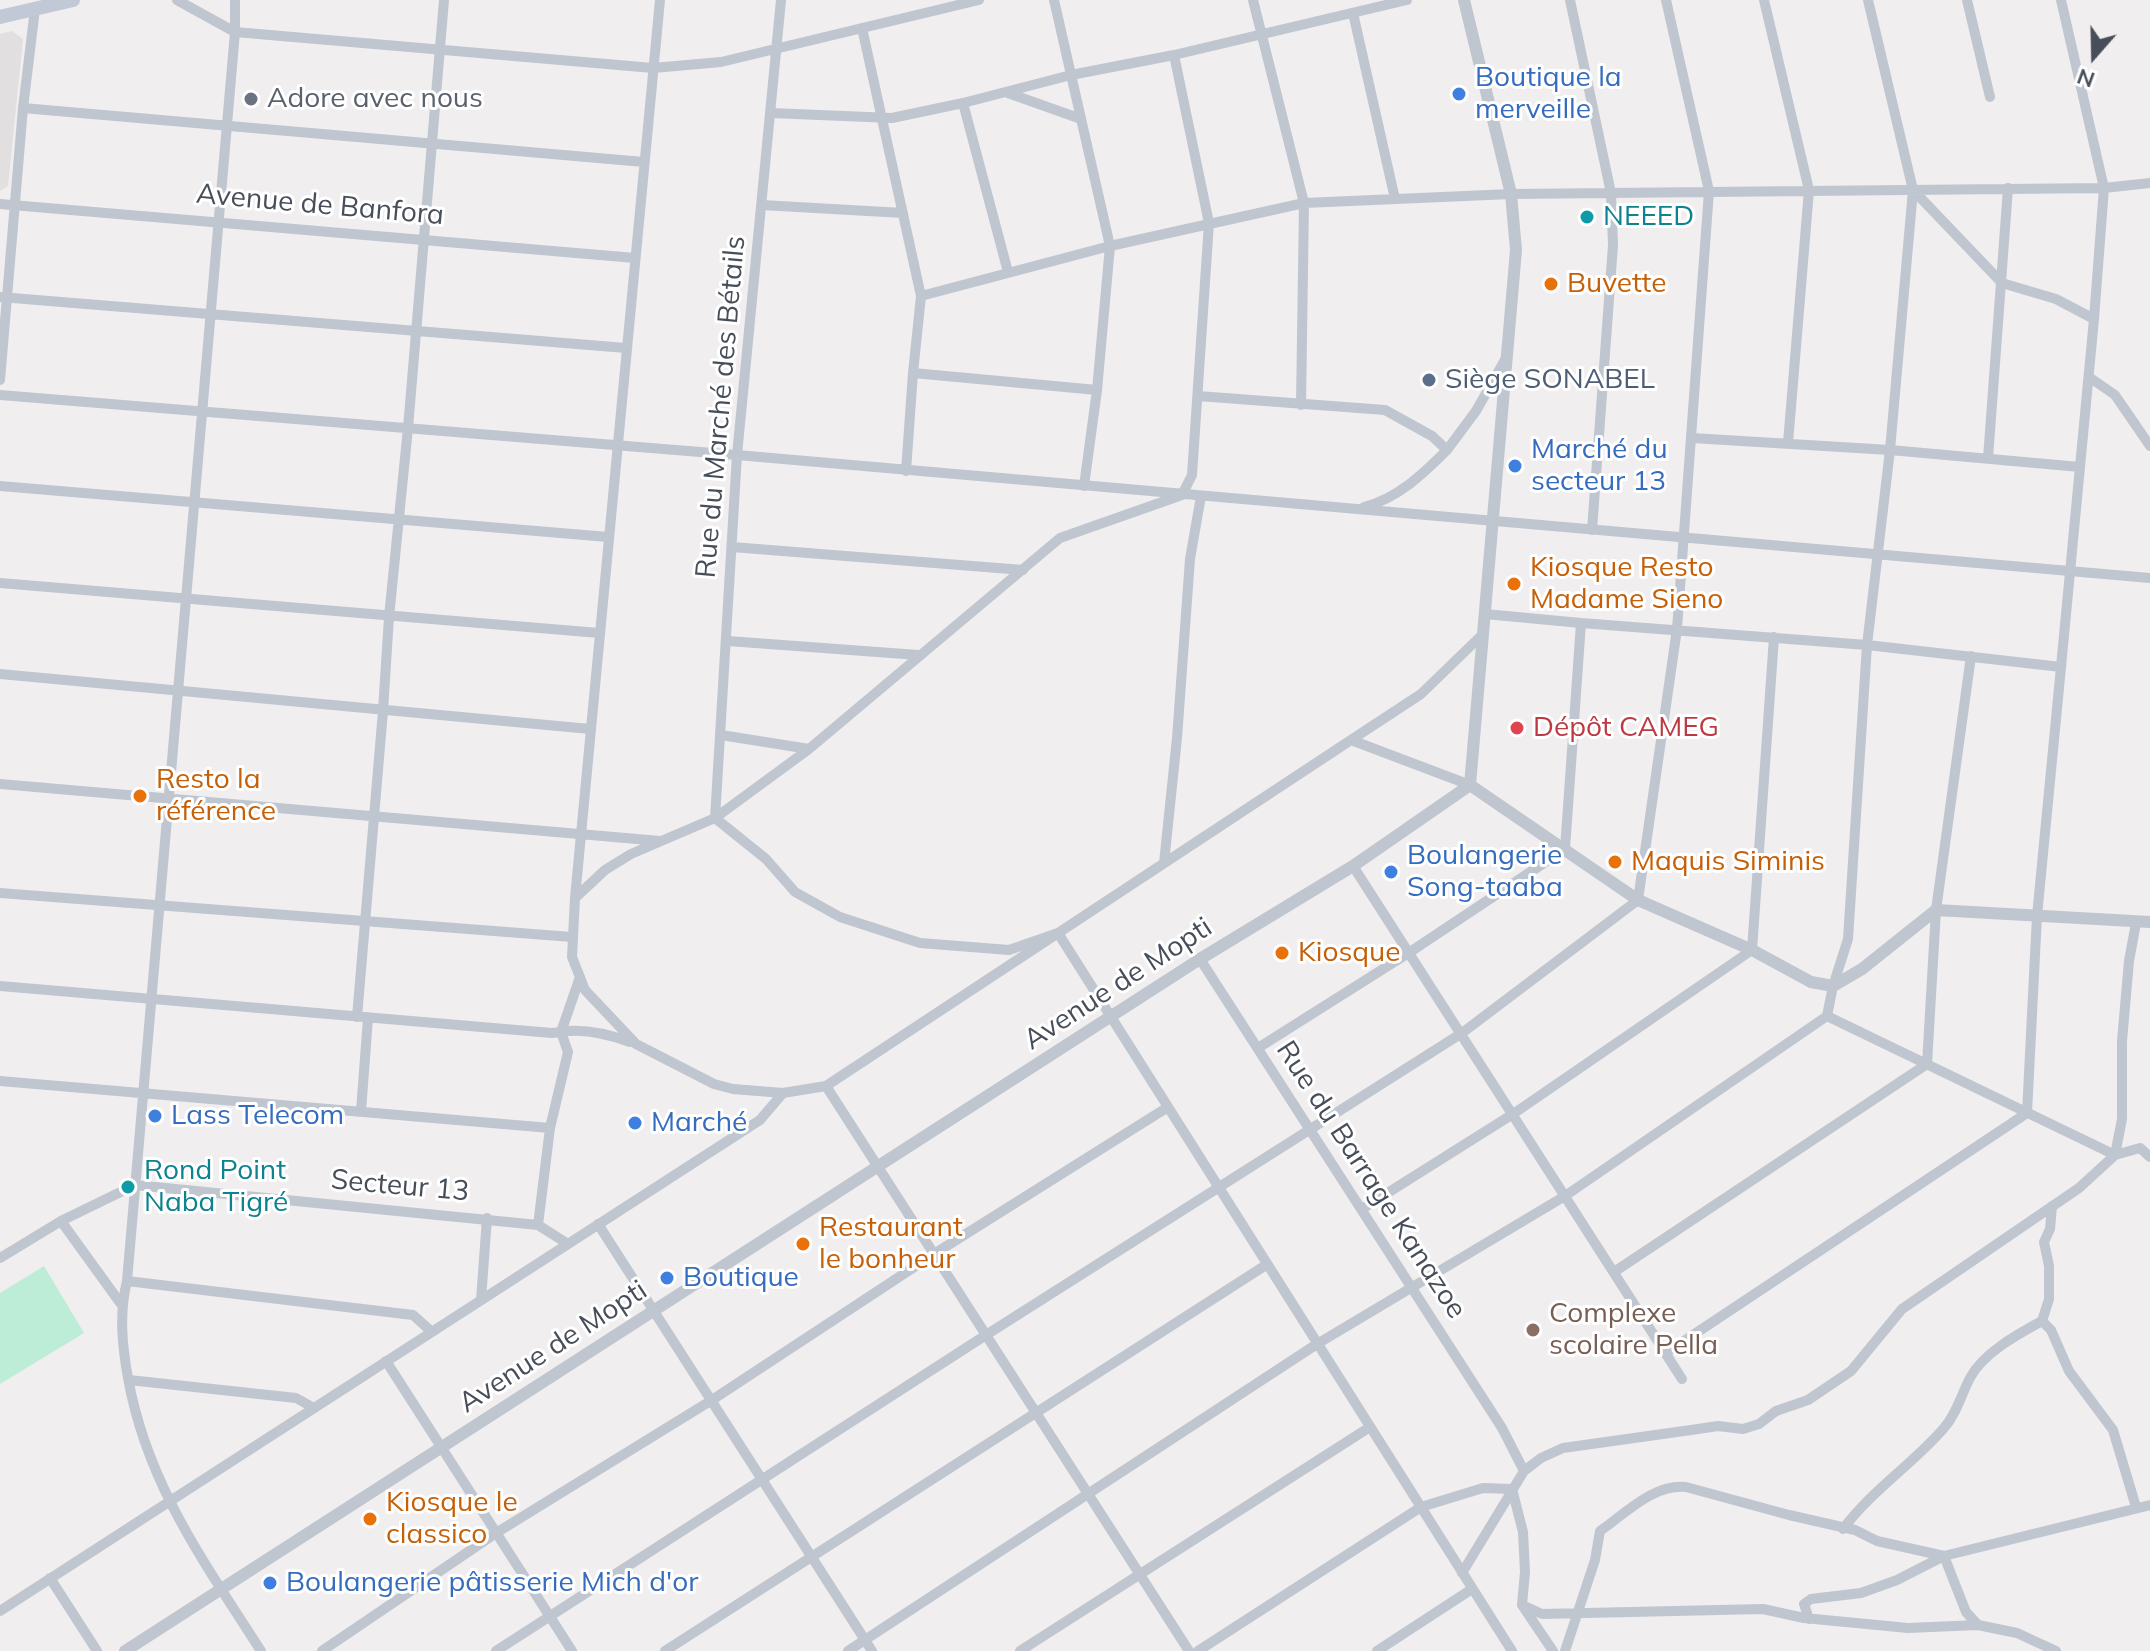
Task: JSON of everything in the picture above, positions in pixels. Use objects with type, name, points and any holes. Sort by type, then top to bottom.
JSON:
[{"type":"main road","points":[[0,17],[73,0]]},
{"type":"street","points":[[177,0],[235,32],[653,68],[721,62],[979,0]]},
{"type":"street","points":[[235,0],[235,32],[179,692],[127,1281],[121,1304],[124,1353],[135,1414],[168,1502],[261,1651]]},
{"type":"street","points":[[361,1111],[366,921],[389,617],[444,0]]},
{"type":"street","points":[[636,1044],[593,1001],[572,957],[572,937],[660,0]]},
{"type":"street","name":"Rue du Marché des Bétails","points":[[715,818],[737,455],[781,0]]},
{"type":"street","points":[[1054,0],[1110,246],[1097,390],[1084,486]]},
{"type":"street","points":[[1253,0],[1304,203],[1301,405]]},
{"type":"street","points":[[771,113],[892,118],[1407,0]]},
{"type":"street","points":[[1464,0],[1511,194],[1516,250],[1470,785]]},
{"type":"street","points":[[1570,0],[1611,193],[1613,245],[1592,530]]},
{"type":"street","points":[[496,1651],[1462,1033],[1638,900],[1677,629],[1709,191],[1666,0]]},
{"type":"street","points":[[1764,0],[1809,190],[1788,443]]},
{"type":"street","points":[[848,1651],[1317,1344],[1565,1196],[1827,1016],[1848,939],[1867,645],[1890,450],[1913,190],[1868,0]]},
{"type":"street","points":[[1967,0],[1990,97]]},
{"type":"street","points":[[2027,1113],[2037,916],[2104,188],[2061,0]]},
{"type":"street","points":[[0,380],[4,297],[35,9]]},
{"type":"street","points":[[1353,13],[1395,199]]},
{"type":"street","points":[[862,28],[921,296],[906,471]]},
{"type":"street","points":[[575,898],[605,870],[631,854],[715,818],[809,749],[1060,538],[1182,495],[1192,475],[1209,223],[1174,55]]},
{"type":"street","points":[[1006,92],[1081,119]]},
{"type":"street","points":[[963,103],[1008,272]]},
{"type":"street","points":[[23,108],[644,162]]},
{"type":"street","points":[[921,296],[1110,246],[1304,203],[1511,194],[2104,188],[2150,183]]},
{"type":"street","points":[[1988,458],[2008,188]]},
{"type":"street","points":[[1913,190],[2002,283],[2056,299],[2094,319]]},
{"type":"street","name":"Avenue de Banfora","points":[[0,204],[635,258]]},
{"type":"street","points":[[762,205],[903,213]]},
{"type":"street","points":[[4,297],[626,348]]},
{"type":"street","points":[[1355,509],[1377,504],[1416,481],[1447,450],[1476,411],[1507,356]]},
{"type":"street","points":[[913,373],[1097,390]]},
{"type":"street","points":[[2089,377],[2115,395],[2150,446]]},
{"type":"street","points":[[0,395],[737,455],[2150,578]]},
{"type":"street","points":[[1198,396],[1385,410],[1432,436],[1447,450]]},
{"type":"street","points":[[1692,438],[1890,450],[2080,467]]},
{"type":"street","points":[[0,486],[608,537]]},
{"type":"street","points":[[1164,863],[1190,559],[1201,496]]},
{"type":"street","points":[[732,547],[1023,570]]},
{"type":"street","points":[[0,583],[599,633]]},
{"type":"street","points":[[1485,614],[1867,645],[2061,667]]},
{"type":"street","points":[[1565,849],[1581,623]]},
{"type":"street","points":[[0,986],[609,1034],[636,1044],[714,1084],[733,1089],[783,1093],[826,1086],[1421,694],[1483,634]]},
{"type":"street","points":[[1752,950],[1774,637]]},
{"type":"street","points":[[728,641],[918,655]]},
{"type":"street","points":[[1927,1064],[1936,910],[1971,656]]},
{"type":"street","points":[[0,674],[590,729]]},
{"type":"street","points":[[721,735],[809,749]]},
{"type":"street","points":[[1351,740],[1470,785],[1638,900],[1752,950],[1811,982],[1833,986],[1862,969],[1936,910],[2150,922]]},
{"type":"street","points":[[0,784],[662,841]]},
{"type":"street","name":"Avenue de Mopti","points":[[125,1651],[1109,1017],[1353,866],[1470,785]]},
{"type":"street","points":[[715,818],[766,859],[795,892],[840,917],[920,943],[1009,950],[1058,933]]},
{"type":"street","points":[[1258,1048],[1565,849]]},
{"type":"street","points":[[1353,866],[1682,1379]]},
{"type":"street","points":[[0,893],[572,937]]},
{"type":"street","points":[[2115,1155],[2122,1119],[2122,1041],[2129,961],[2136,923]]},
{"type":"street","points":[[1058,933],[1512,1651]]},
{"type":"street","points":[[1362,1209],[1513,1114],[1752,950]]},
{"type":"street","name":"Rue du Barrage Kanazoe","points":[[1200,959],[1502,1428],[1524,1471]]},
{"type":"street","points":[[538,1225],[550,1128],[568,1052],[561,1032],[580,977]]},
{"type":"street","points":[[1827,1016],[2115,1155]]},
{"type":"street","points":[[1614,1272],[1927,1064]]},
{"type":"street","points":[[0,1081],[550,1128]]},
{"type":"street","points":[[826,1086],[1189,1651]]},
{"type":"street","points":[[0,1611],[760,1120],[783,1093]]},
{"type":"street","points":[[322,1651],[496,1533],[712,1400],[934,1254],[1168,1107]]},
{"type":"street","points":[[1666,1353],[2027,1113]]},
{"type":"street","points":[[1462,1573],[1524,1471],[1541,1458],[1563,1448],[1718,1426],[1743,1429],[1759,1424],[1776,1411],[1808,1400],[1851,1371],[1902,1309],[2097,1174],[2115,1155],[2140,1148],[2150,1157]]},
{"type":"street","points":[[0,1258],[61,1221],[135,1185]]},
{"type":"street","name":"Secteur 13","points":[[135,1185],[487,1218],[538,1225],[568,1244]]},
{"type":"street","points":[[1843,1529],[1856,1512],[1944,1428],[1957,1409],[1971,1376],[1986,1359],[2021,1332],[2042,1321],[2049,1299],[2049,1266],[2044,1242],[2050,1229],[2052,1206]]},
{"type":"street","points":[[481,1300],[487,1218]]},
{"type":"street","points":[[61,1221],[121,1304]]},
{"type":"street","points":[[598,1224],[872,1651]]},
{"type":"street","points":[[665,1651],[1266,1265]]},
{"type":"street","points":[[127,1281],[413,1315],[432,1332]]},
{"type":"street","points":[[2042,1321],[2051,1330],[2069,1371],[2113,1430],[2136,1507]]},
{"type":"street","points":[[386,1361],[572,1651]]},
{"type":"street","points":[[129,1380],[296,1398],[314,1408]]},
{"type":"street","points":[[1020,1651],[1370,1427]]},
{"type":"street","points":[[1565,1651],[1595,1560],[1600,1531],[1655,1492],[1670,1486],[1686,1487],[1855,1530],[1877,1541],[1944,1556]]},
{"type":"street","points":[[1198,1651],[1421,1507],[1483,1488],[1512,1489]]},
{"type":"street","points":[[1512,1489],[1523,1532],[1525,1572],[1522,1605],[1553,1651]]},
{"type":"street","points":[[1809,1619],[1804,1604],[1811,1599],[1861,1593],[1897,1580],[1944,1556],[2150,1505]]},
{"type":"street","points":[[1944,1556],[1966,1612],[1978,1625]]},
{"type":"street","points":[[50,1578],[97,1651]]},
{"type":"street","points":[[1377,1651],[1472,1589]]},
{"type":"street","points":[[1522,1605],[1542,1614],[1763,1609],[1809,1619],[1908,1628],[1978,1625],[2017,1633],[2056,1651]]},
{"type":"shaded area","points":[[12,31],[23,39],[8,186],[0,191],[0,34]]},
{"type":"green space","points":[[44,1266],[84,1333],[0,1384],[0,1293]]},
{"type":"place","name":"Boutique la merveille","points":[[1459,94]]},
{"type":"place","name":"Adore avec nous","points":[[251,99]]},
{"type":"place","name":"NEEED","points":[[1587,217]]},
{"type":"place","name":"Buvette","points":[[1551,284]]},
{"type":"place","name":"Siège SONABEL","points":[[1429,380]]},
{"type":"place","name":"Marché du secteur 13","points":[[1515,466]]},
{"type":"place","name":"Kiosque Resto Madame Sieno","points":[[1514,584]]},
{"type":"place","name":"Dépôt CAMEG","points":[[1517,728]]},
{"type":"place","name":"Resto la référence","points":[[140,796]]},
{"type":"place","name":"Maquis Siminis","points":[[1615,862]]},
{"type":"place","name":"Boulangerie Song-taaba","points":[[1391,872]]},
{"type":"place","name":"Kiosque","points":[[1282,953]]},
{"type":"place","name":"Lass Telecom","points":[[155,1116]]},
{"type":"place","name":"Marché","points":[[635,1123]]},
{"type":"place","name":"Rond Point Naba Tigré","points":[[128,1187]]},
{"type":"place","name":"Restaurant le bonheur","points":[[803,1244]]},
{"type":"place","name":"Boutique","points":[[667,1278]]},
{"type":"place","name":"Complexe scolaire Pella","points":[[1533,1330]]},
{"type":"place","name":"Kiosque le classico","points":[[370,1519]]},
{"type":"place","name":"Boulangerie pâtisserie Mich d'or","points":[[270,1583]]}]
